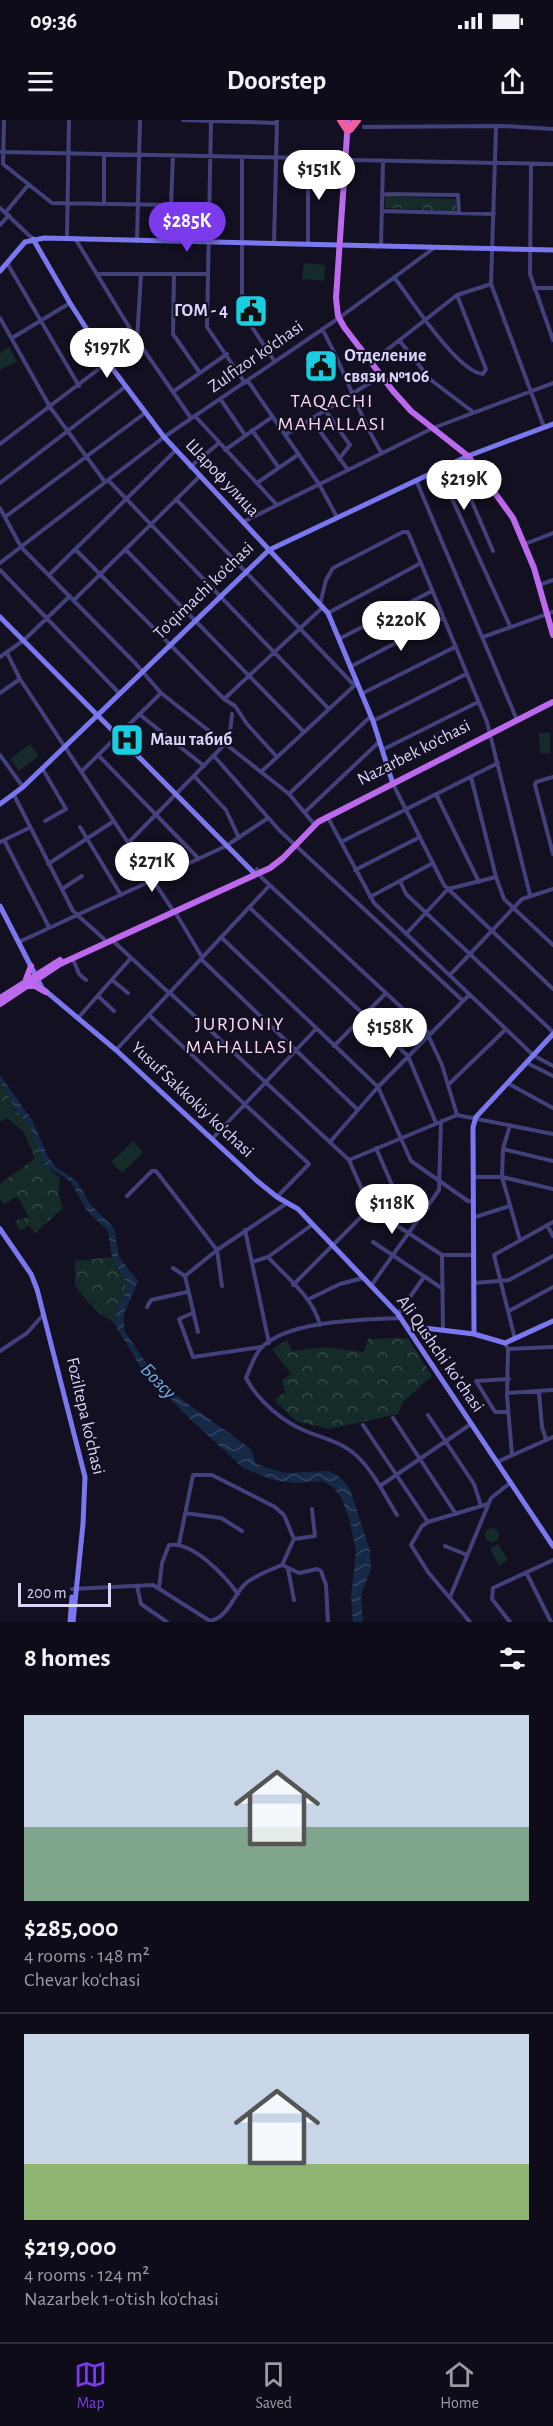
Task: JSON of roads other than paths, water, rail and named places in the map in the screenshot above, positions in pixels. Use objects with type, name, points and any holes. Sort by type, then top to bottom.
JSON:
[{"type":"highway","points":[[341,120],[349,129],[357,120]]},
{"type":"main road","points":[[349,120],[349,161],[336,298],[340,317],[381,376],[411,411],[435,427]]},
{"type":"main road","points":[[342,244],[349,129]]},
{"type":"main road","points":[[0,270],[25,242],[33,239],[308,243],[553,250]]},
{"type":"main road","name":"Шароф улица","points":[[33,239],[109,364],[145,413],[175,451],[328,613],[350,666],[355,685],[372,719],[392,782]]},
{"type":"main road","points":[[340,317],[407,402],[469,454],[513,518],[527,543],[553,623]]},
{"type":"main road","name":"To'qimachi ko'chasi","points":[[0,804],[23,787],[269,550],[469,454],[553,423]]},
{"type":"main road","points":[[527,543],[550,613],[553,635]]},
{"type":"main road","points":[[0,617],[226,846],[256,872]]},
{"type":"main road","name":"Nazarbek ko'chasi","points":[[173,910],[278,862],[314,822],[553,700]]},
{"type":"main road","name":"Yusuf Sakkokiy ko'chasi","points":[[0,906],[46,992],[116,1050],[277,1197],[287,1202]]},
{"type":"main road","points":[[37,976],[44,968],[104,939],[173,910]]},
{"type":"main road","points":[[0,998],[72,958],[173,910]]},
{"type":"main road","points":[[0,1004],[24,984],[32,965],[44,968]]},
{"type":"main road","name":"Yusuf Sakkokiy ko'chasi","points":[[37,976],[78,1018]]},
{"type":"main road","points":[[24,984],[46,992]]},
{"type":"main road","points":[[474,1334],[473,1127],[476,1117],[553,1033]]},
{"type":"main road","name":"Ali Qushchi koʻchasi","points":[[287,1202],[313,1224],[400,1316],[552,1541]]},
{"type":"main road","name":"Foziltepa ko'chasi","points":[[0,1229],[31,1274],[44,1315],[82,1478],[71,1622]]},
{"type":"main road","name":"Foziltepa ko'chasi","points":[[0,1235],[29,1276],[44,1315]]},
{"type":"main road","points":[[410,1330],[416,1327],[474,1334],[506,1346],[515,1339],[553,1321]]},
{"type":"street","points":[[4,120],[3,164],[49,202],[138,205],[172,203],[172,155]]},
{"type":"street","points":[[67,235],[69,120]]},
{"type":"street","points":[[137,241],[140,120]]},
{"type":"street","points":[[183,120],[277,121],[274,243]]},
{"type":"street","points":[[436,120],[439,128]]},
{"type":"street","points":[[210,121],[207,327],[299,454],[319,484],[337,518]]},
{"type":"street","points":[[364,127],[553,129]]},
{"type":"street","points":[[496,128],[491,284],[544,426]]},
{"type":"street","points":[[2,152],[553,164]]},
{"type":"street","points":[[104,154],[104,204]]},
{"type":"street","points":[[242,157],[242,314],[275,362]]},
{"type":"street","points":[[308,158],[308,243]]},
{"type":"street","points":[[381,245],[383,161]]},
{"type":"street","points":[[531,164],[530,274],[553,340]]},
{"type":"street","points":[[0,225],[29,184]]},
{"type":"street","points":[[383,194],[458,195],[459,213]]},
{"type":"street","name":"Шароф улица","points":[[0,208],[8,213],[33,239]]},
{"type":"street","points":[[383,210],[494,214]]},
{"type":"street","points":[[76,240],[138,340],[193,417],[277,505]]},
{"type":"street","name":"Zulfizor ko'chasi","points":[[0,562],[164,437],[340,317],[435,247]]},
{"type":"street","points":[[7,263],[79,386]]},
{"type":"street","points":[[1,442],[109,364],[138,340],[141,273]]},
{"type":"street","points":[[98,274],[206,274]]},
{"type":"street","points":[[174,274],[173,334],[200,373]]},
{"type":"street","points":[[394,277],[453,356],[477,373],[483,374],[486,369],[458,295]]},
{"type":"street","points":[[374,360],[458,295],[491,284]]},
{"type":"street","points":[[534,288],[553,288]]},
{"type":"street","points":[[12,338],[70,303]]},
{"type":"street","points":[[0,318],[50,407],[107,481],[328,708]]},
{"type":"street","points":[[322,329],[344,369],[351,393],[381,453]]},
{"type":"street","points":[[399,340],[431,380],[473,413]]},
{"type":"street","points":[[174,391],[226,354]]},
{"type":"street","points":[[285,435],[381,376]]},
{"type":"street","points":[[242,522],[435,427],[553,383]]},
{"type":"street","points":[[0,483],[125,387]]},
{"type":"street","points":[[221,400],[245,435]]},
{"type":"street","points":[[325,410],[350,445],[339,459]]},
{"type":"street","points":[[4,517],[145,413]]},
{"type":"street","points":[[225,450],[272,417]]},
{"type":"street","points":[[311,419],[348,470]]},
{"type":"street","points":[[252,430],[279,468]]},
{"type":"street","points":[[190,467],[219,443]]},
{"type":"street","points":[[49,575],[175,451]]},
{"type":"street","points":[[257,483],[299,454]]},
{"type":"street","points":[[455,462],[493,551]]},
{"type":"street","points":[[439,469],[510,626]]},
{"type":"street","points":[[200,477],[100,573],[24,640],[2,654],[154,880],[201,958],[295,1052],[358,1110]]},
{"type":"street","points":[[416,480],[516,719]]},
{"type":"street","points":[[176,499],[299,630],[355,685],[261,772]]},
{"type":"street","points":[[0,508],[21,547],[161,693],[289,794],[314,822]]},
{"type":"street","points":[[0,527],[7,523]]},
{"type":"street","points":[[225,699],[299,630],[321,605],[326,580],[333,568],[403,532],[408,532],[490,733],[530,895]]},
{"type":"street","points":[[527,543],[553,533]]},
{"type":"street","points":[[76,549],[170,645],[235,706],[247,724],[277,757]]},
{"type":"street","points":[[125,549],[304,732]]},
{"type":"street","points":[[328,613],[420,563]]},
{"type":"street","points":[[0,570],[120,694]]},
{"type":"street","points":[[542,584],[553,580]]},
{"type":"street","points":[[339,639],[432,591]]},
{"type":"street","points":[[483,637],[550,613]]},
{"type":"street","points":[[350,666],[443,618]]},
{"type":"street","points":[[361,694],[455,647]]},
{"type":"street","points":[[289,794],[372,719],[466,674]]},
{"type":"street","points":[[0,693],[20,679]]},
{"type":"street","points":[[82,771],[161,693]]},
{"type":"street","points":[[382,750],[478,702]]},
{"type":"street","points":[[139,714],[205,766]]},
{"type":"street","points":[[129,842],[224,745],[230,734],[232,714]]},
{"type":"street","points":[[306,811],[380,742]]},
{"type":"street","points":[[0,755],[23,787]]},
{"type":"street","points":[[98,755],[199,859]]},
{"type":"street","points":[[214,756],[268,818],[462,1000]]},
{"type":"street","points":[[341,842],[498,763]]},
{"type":"street","points":[[42,768],[66,811],[45,821]]},
{"type":"street","points":[[195,777],[226,810],[239,838]]},
{"type":"street","points":[[471,777],[496,877],[504,899],[553,945]]},
{"type":"street","points":[[553,777],[536,782],[535,785],[553,854]]},
{"type":"street","points":[[392,782],[448,889],[553,989]]},
{"type":"street","points":[[436,794],[479,882]]},
{"type":"street","points":[[14,795],[62,889],[78,914],[104,939]]},
{"type":"street","points":[[327,815],[370,897],[505,1030],[533,1055],[553,1066]]},
{"type":"street","points":[[19,942],[226,846],[268,818]]},
{"type":"street","points":[[48,864],[114,821]]},
{"type":"street","points":[[81,827],[122,895]]},
{"type":"street","points":[[29,828],[2,841],[49,927]]},
{"type":"street","points":[[355,870],[420,837]]},
{"type":"street","points":[[370,897],[434,863]]},
{"type":"street","points":[[256,872],[429,1035],[457,1115]]},
{"type":"street","points":[[62,889],[82,876]]},
{"type":"street","points":[[406,934],[448,889],[496,877]]},
{"type":"street","points":[[400,881],[406,894],[553,1033]]},
{"type":"street","points":[[116,1050],[270,885]]},
{"type":"street","points":[[450,975],[512,907],[530,895],[553,889]]},
{"type":"street","points":[[249,907],[408,1056],[439,1122],[441,1183],[428,1208],[371,1286]]},
{"type":"street","points":[[221,937],[378,1087],[411,1161],[468,1201],[474,1202]]},
{"type":"street","points":[[112,940],[349,1160],[370,1208],[442,1256],[475,1255]]},
{"type":"street","points":[[72,958],[79,974],[86,980]]},
{"type":"street","points":[[78,1018],[130,959]]},
{"type":"street","points":[[112,980],[128,993]]},
{"type":"street","points":[[334,1046],[386,993]]},
{"type":"street","points":[[330,1142],[378,1087],[469,995]]},
{"type":"street","points":[[98,996],[114,1011]]},
{"type":"street","points":[[148,1015],[309,1164],[277,1197]]},
{"type":"street","points":[[212,1139],[316,1029]]},
{"type":"street","points":[[448,1085],[505,1030]]},
{"type":"street","points":[[526,1062],[553,1076]]},
{"type":"street","points":[[507,1083],[553,1108]]},
{"type":"street","points":[[349,1160],[457,1115],[553,1134]]},
{"type":"street","points":[[510,1125],[504,1149],[502,1177],[520,1241]]},
{"type":"street","points":[[376,1148],[392,1185],[428,1208]]},
{"type":"street","points":[[504,1149],[553,1161]]},
{"type":"street","points":[[127,1196],[152,1172],[156,1171],[217,1250],[222,1286]]},
{"type":"street","points":[[474,1177],[502,1177],[553,1189]]},
{"type":"street","points":[[185,1276],[217,1250],[287,1202]]},
{"type":"street","points":[[475,1217],[510,1206]]},
{"type":"street","points":[[293,1285],[370,1208]]},
{"type":"street","points":[[515,1339],[494,1255],[553,1221]]},
{"type":"street","points":[[252,1262],[268,1257],[313,1224]]},
{"type":"street","points":[[547,1225],[553,1236]]},
{"type":"street","points":[[245,1230],[269,1343]]},
{"type":"street","points":[[373,1242],[443,1289]]},
{"type":"street","points":[[442,1256],[443,1330]]},
{"type":"street","points":[[268,1257],[309,1299],[317,1311],[320,1325]]},
{"type":"street","points":[[475,1283],[509,1280],[553,1257]]},
{"type":"street","points":[[173,1268],[185,1276],[198,1332]]},
{"type":"street","points":[[193,1313],[179,1319],[193,1357],[262,1347],[290,1333],[320,1325],[400,1316],[424,1276]]},
{"type":"street","points":[[309,1299],[340,1284],[363,1278]]},
{"type":"street","points":[[509,1311],[553,1287]]},
{"type":"street","points":[[147,1307],[150,1300],[187,1292]]},
{"type":"street","points":[[0,1351],[27,1333],[44,1315]]},
{"type":"street","points":[[512,1455],[507,1412],[509,1379],[506,1346],[553,1347]]},
{"type":"street","points":[[262,1347],[248,1373],[248,1381],[272,1409],[286,1421],[334,1441],[360,1460],[380,1486],[397,1515]]},
{"type":"street","points":[[507,1412],[495,1412],[476,1381],[509,1379]]},
{"type":"street","points":[[507,1393],[553,1390]]},
{"type":"street","points":[[539,1392],[542,1427],[546,1439]]},
{"type":"street","points":[[428,1415],[474,1484],[481,1506]]},
{"type":"street","points":[[393,1418],[456,1514]]},
{"type":"street","points":[[380,1486],[471,1424]]},
{"type":"street","points":[[363,1425],[428,1522]]},
{"type":"street","points":[[497,1462],[553,1437]]},
{"type":"street","points":[[74,1589],[137,1586],[159,1588],[210,1622],[226,1611],[252,1580],[282,1566],[294,1539],[284,1515],[275,1507],[212,1475],[193,1475],[179,1544]]},
{"type":"street","points":[[450,1597],[488,1504],[495,1492],[511,1482]]},
{"type":"street","points":[[470,1622],[428,1572],[411,1545],[422,1526],[428,1522],[488,1504]]},
{"type":"street","points":[[294,1539],[315,1536],[312,1509]]},
{"type":"street","points":[[185,1513],[220,1518],[243,1531]]},
{"type":"street","points":[[159,1588],[160,1569],[168,1546],[179,1544],[188,1547],[212,1565],[238,1594]]},
{"type":"street","points":[[445,1546],[467,1555]]},
{"type":"street","points":[[510,1622],[492,1599],[492,1590],[497,1585],[553,1560]]},
{"type":"street","points":[[282,1566],[299,1573],[317,1569],[321,1571],[326,1585],[328,1622]]},
{"type":"street","points":[[288,1569],[294,1600]]},
{"type":"street","points":[[526,1572],[551,1622]]},
{"type":"street","points":[[137,1586],[141,1604],[167,1622]]},
{"type":"water","name":"Бозсу","points":[[0,1075],[32,1120],[47,1155],[56,1167],[77,1181],[90,1204],[114,1228],[119,1257],[138,1281],[124,1314],[124,1330],[144,1360],[173,1393],[251,1449],[256,1464],[285,1473],[329,1471],[340,1477],[350,1489],[370,1551],[371,1568],[361,1596],[363,1622],[353,1622],[351,1597],[356,1552],[350,1521],[341,1497],[333,1487],[322,1481],[296,1483],[273,1480],[243,1468],[143,1371],[114,1323],[119,1304],[127,1290],[125,1279],[112,1257],[108,1231],[87,1211],[71,1182],[45,1165],[30,1127],[17,1111],[0,1082]]},
{"type":"place","name":"ГОМ - 4","points":[[251,311]]},
{"type":"place","name":"Отделение связи №106","points":[[321,366]]},
{"type":"place","name":"Маш табиб","points":[[127,740]]},
{"type":"district","name":"TAQACHI MAHALLASI","points":[[332,412]]},
{"type":"district","name":"JURJONIY MAHALLASI","points":[[240,1036]]}]
